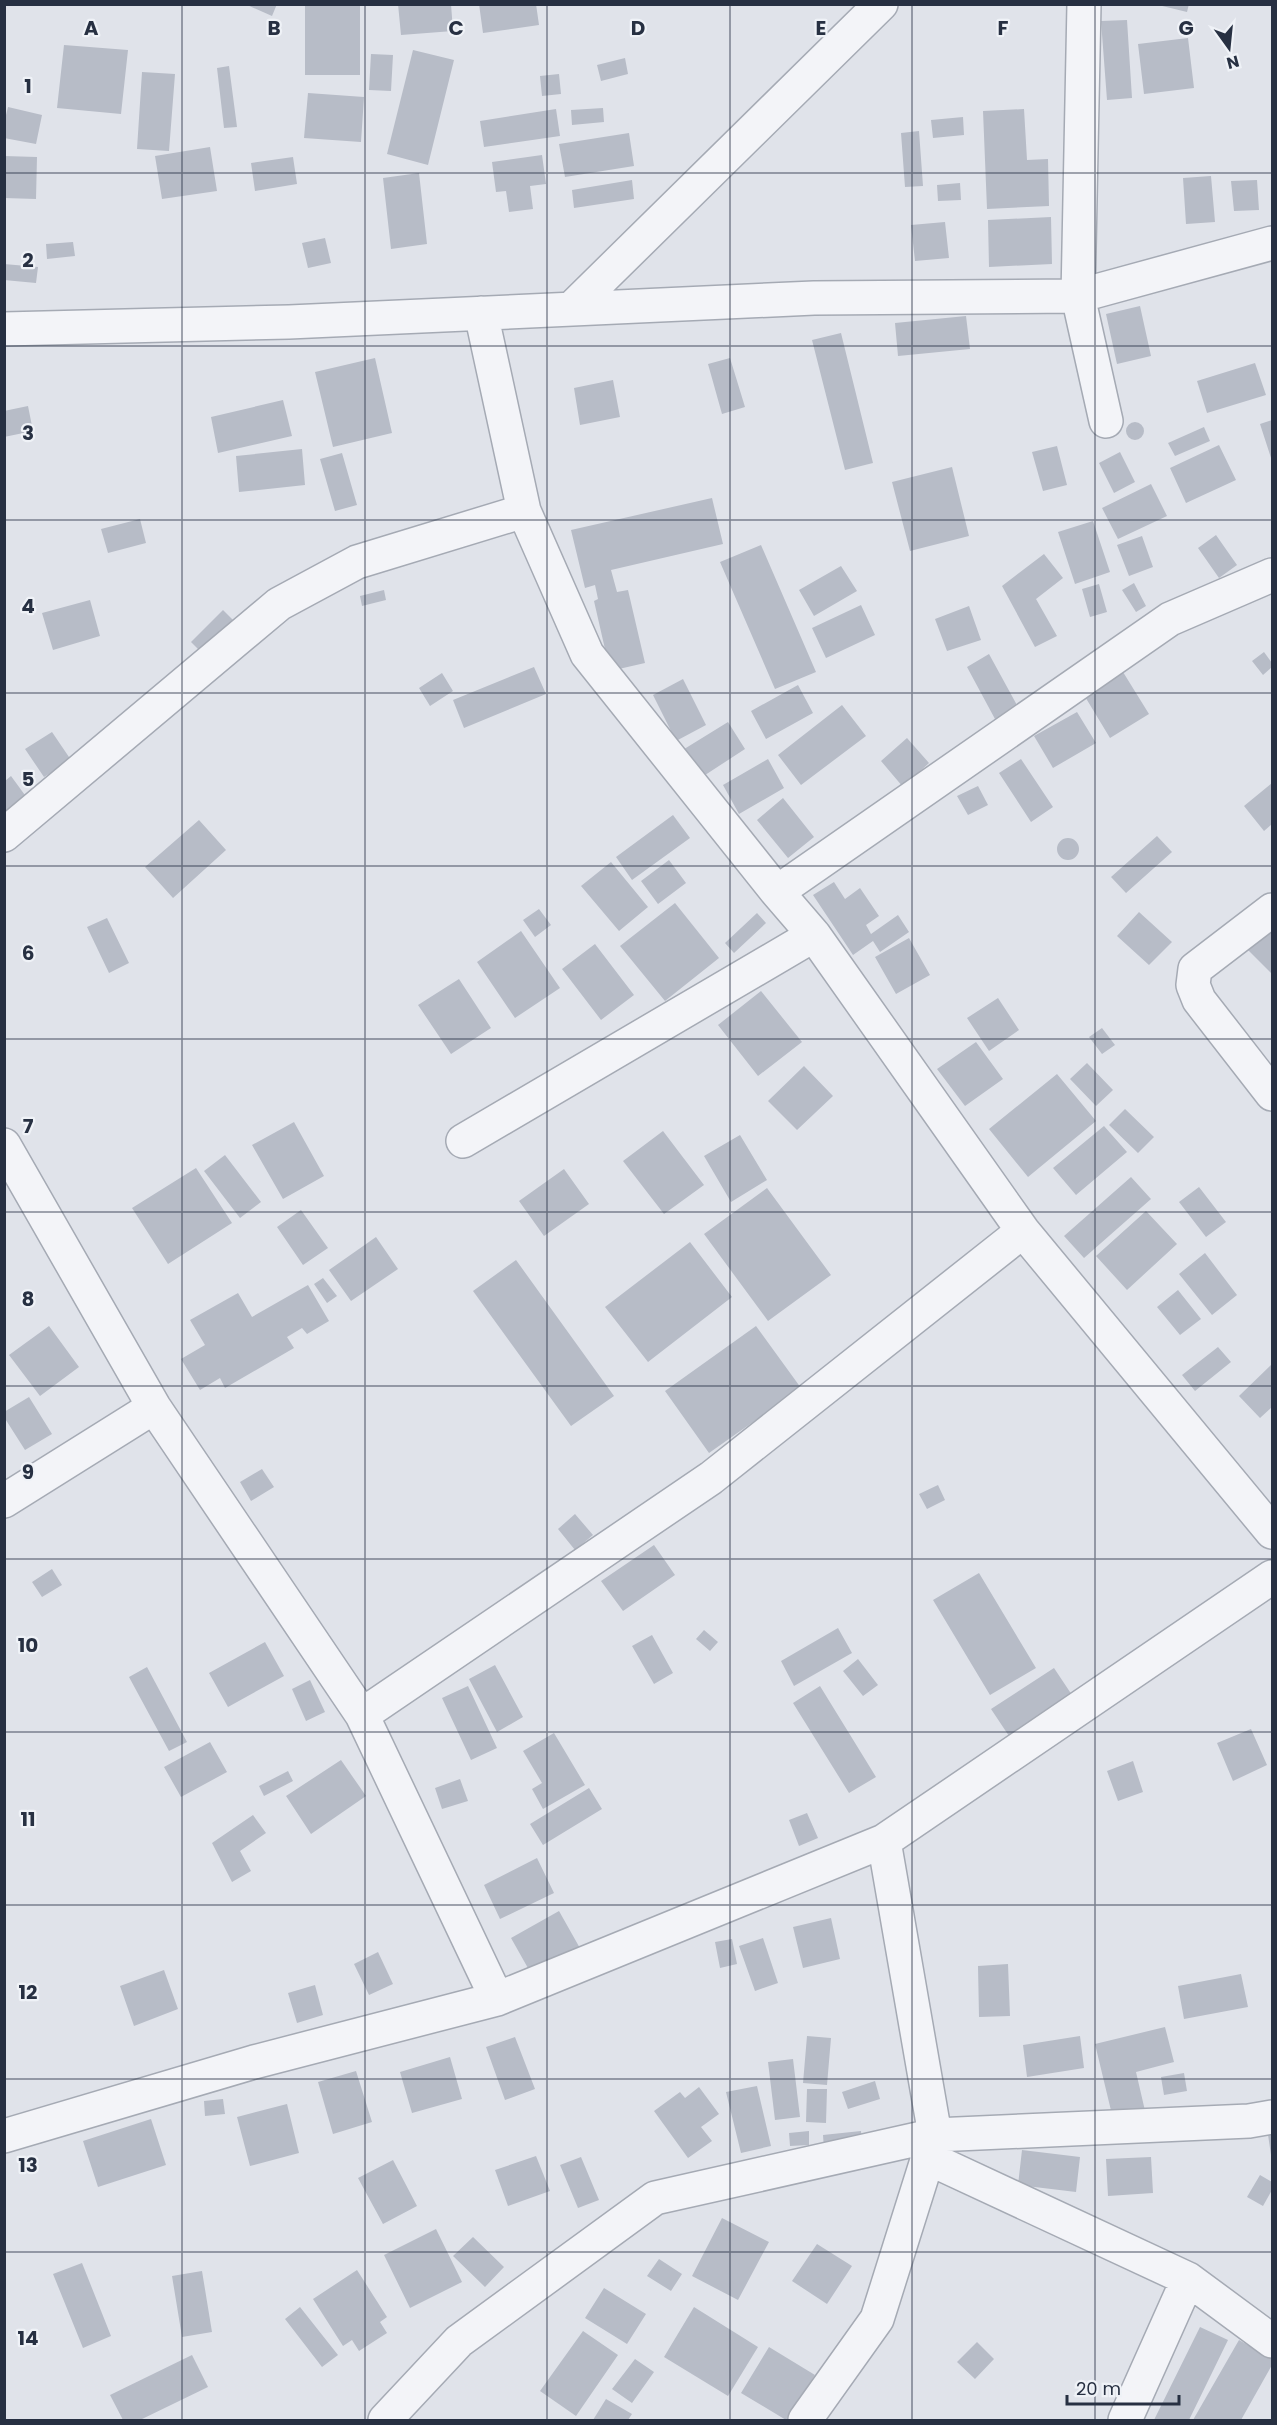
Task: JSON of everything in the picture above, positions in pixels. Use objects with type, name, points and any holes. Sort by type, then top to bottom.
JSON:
[{"type":"street","points":[[571,309],[881,4]]},
{"type":"street","points":[[1084,4],[1078,296],[1106,421]]},
{"type":"street","points":[[4,329],[289,322],[814,298],[1078,296],[1272,243]]},
{"type":"street","points":[[481,313],[524,511],[587,654],[814,936],[1023,1231],[1272,1532]]},
{"type":"street","points":[[4,835],[279,604],[357,562],[524,511]]},
{"type":"street","points":[[777,892],[1170,619],[1272,575]]},
{"type":"street","points":[[1272,910],[1196,969],[1193,985],[1198,1000],[1272,1094]]},
{"type":"street","points":[[463,1142],[814,936]]},
{"type":"street","points":[[4,1145],[154,1407],[362,1715],[497,1999]]},
{"type":"street","points":[[362,1715],[711,1478],[1023,1231]]},
{"type":"street","points":[[4,1501],[154,1407]]},
{"type":"street","points":[[4,2136],[254,2062],[497,1999],[884,1841],[1272,1577]]},
{"type":"street","points":[[805,2421],[877,2319],[932,2147],[884,1841]]},
{"type":"street","points":[[385,2421],[459,2341],[655,2198],[932,2147],[1249,2121],[1272,2116]]},
{"type":"street","points":[[932,2147],[1188,2279],[1272,2341]]},
{"type":"street","points":[[1125,2421],[1188,2279]]},
{"type":"building","points":[[245,4],[277,4],[272,16]]},
{"type":"building","points":[[305,4],[360,4],[360,75],[305,75]]},
{"type":"building","points":[[398,4],[451,4],[453,31],[401,35]]},
{"type":"building","points":[[479,4],[536,4],[539,25],[483,33]]},
{"type":"building","points":[[1154,4],[1189,4],[1187,12]]},
{"type":"building","points":[[1127,20],[1132,98],[1107,100],[1101,21]]},
{"type":"building","points":[[1188,38],[1194,88],[1144,94],[1138,44]]},
{"type":"building","points":[[64,45],[128,50],[121,114],[57,108]]},
{"type":"building","points":[[413,50],[454,60],[428,165],[387,154]]},
{"type":"building","points":[[371,54],[393,55],[391,91],[369,90]]},
{"type":"building","points":[[625,58],[628,74],[601,81],[597,65]]},
{"type":"building","points":[[229,66],[237,127],[224,128],[217,68]]},
{"type":"building","points":[[142,72],[175,74],[169,151],[137,149]]},
{"type":"building","points":[[559,74],[561,94],[542,96],[540,76]]},
{"type":"building","points":[[308,93],[364,97],[361,142],[304,138]]},
{"type":"building","points":[[8,107],[42,115],[36,144],[4,138],[4,123]]},
{"type":"building","points":[[603,108],[604,122],[572,125],[571,110]]},
{"type":"building","points":[[556,109],[560,136],[484,147],[480,121]]},
{"type":"building","points":[[1024,109],[1027,160],[1048,159],[1049,206],[987,209],[983,111]]},
{"type":"building","points":[[963,117],[964,135],[933,138],[931,120]]},
{"type":"building","points":[[919,131],[923,186],[905,187],[901,133]]},
{"type":"building","points":[[629,133],[634,166],[565,177],[559,144]]},
{"type":"building","points":[[210,147],[217,191],[162,199],[155,156]]},
{"type":"building","points":[[542,155],[546,184],[530,186],[533,209],[509,212],[506,191],[496,192],[492,162]]},
{"type":"building","points":[[4,156],[37,157],[36,199],[4,198]]},
{"type":"building","points":[[293,157],[297,184],[255,191],[251,163]]},
{"type":"building","points":[[419,173],[427,244],[391,249],[383,178]]},
{"type":"building","points":[[1211,176],[1215,222],[1186,224],[1183,178]]},
{"type":"building","points":[[632,180],[634,199],[574,208],[572,190]]},
{"type":"building","points":[[1257,180],[1259,210],[1234,211],[1231,181]]},
{"type":"building","points":[[960,183],[961,200],[938,201],[937,185]]},
{"type":"building","points":[[1051,217],[1052,264],[989,267],[988,220]]},
{"type":"building","points":[[945,222],[949,258],[915,261],[911,225]]},
{"type":"building","points":[[325,238],[331,263],[308,268],[302,243]]},
{"type":"building","points":[[73,242],[75,256],[47,259],[46,244]]},
{"type":"building","points":[[4,264],[38,267],[36,283],[4,280]]},
{"type":"building","points":[[1140,306],[1151,356],[1117,364],[1106,314]]},
{"type":"building","points":[[966,316],[970,349],[898,356],[895,323]]},
{"type":"building","points":[[841,333],[873,463],[845,470],[812,340]]},
{"type":"building","points":[[375,358],[392,433],[333,447],[315,372]]},
{"type":"building","points":[[730,358],[745,407],[722,414],[708,364]]},
{"type":"building","points":[[1255,363],[1266,395],[1207,413],[1197,381]]},
{"type":"building","points":[[613,380],[620,417],[580,425],[574,388]]},
{"type":"building","points":[[283,400],[292,436],[218,453],[211,417]]},
{"type":"building","points":[[28,406],[33,431],[4,437],[4,411]]},
{"type":"building","points":[[1272,420],[1272,461],[1260,424]]},
{"type":"building","points":[[1135,422],[1141,425],[1144,431],[1141,437],[1135,440],[1129,437],[1126,431],[1129,425]]},
{"type":"building","points":[[1204,427],[1210,441],[1175,456],[1168,443]]},
{"type":"building","points":[[1219,445],[1236,480],[1186,503],[1170,468]]},
{"type":"building","points":[[1057,446],[1067,485],[1043,491],[1032,452]]},
{"type":"building","points":[[302,449],[305,485],[239,492],[236,456]]},
{"type":"building","points":[[1120,452],[1135,482],[1114,493],[1099,463]]},
{"type":"building","points":[[342,453],[357,505],[335,511],[320,459]]},
{"type":"building","points":[[952,467],[969,536],[910,551],[892,482]]},
{"type":"building","points":[[1151,484],[1167,516],[1118,539],[1102,508]]},
{"type":"building","points":[[712,498],[723,544],[611,570],[617,592],[628,590],[645,663],[610,671],[594,601],[598,599],[595,585],[585,588],[571,530]]},
{"type":"building","points":[[140,519],[146,543],[108,553],[101,529]]},
{"type":"building","points":[[1093,521],[1110,572],[1075,584],[1058,532]]},
{"type":"building","points":[[1216,535],[1237,565],[1219,578],[1198,548]]},
{"type":"building","points":[[1142,536],[1153,567],[1129,576],[1117,545]]},
{"type":"building","points":[[761,545],[816,672],[775,689],[720,562]]},
{"type":"building","points":[[1044,554],[1063,578],[1036,599],[1057,636],[1035,647],[1002,586]]},
{"type":"building","points":[[841,566],[857,591],[814,616],[799,590]]},
{"type":"building","points":[[1134,583],[1146,606],[1136,612],[1122,590]]},
{"type":"building","points":[[1099,584],[1107,612],[1090,617],[1082,589]]},
{"type":"building","points":[[384,590],[386,600],[362,606],[360,596]]},
{"type":"building","points":[[90,600],[100,636],[53,650],[42,613]]},
{"type":"building","points":[[861,605],[875,635],[826,658],[812,628]]},
{"type":"building","points":[[969,606],[981,640],[947,651],[935,619]]},
{"type":"building","points":[[223,610],[241,628],[209,660],[191,642]]},
{"type":"building","points":[[1264,652],[1272,663],[1272,667],[1263,675],[1252,661]]},
{"type":"building","points":[[989,654],[1018,707],[995,719],[967,667]]},
{"type":"building","points":[[534,667],[546,694],[464,728],[453,700]]},
{"type":"building","points":[[1123,672],[1149,714],[1110,738],[1084,695]]},
{"type":"building","points":[[442,673],[453,691],[430,706],[419,688]]},
{"type":"building","points":[[683,679],[706,725],[676,741],[653,695]]},
{"type":"building","points":[[798,685],[813,713],[766,739],[751,711]]},
{"type":"building","points":[[842,705],[866,736],[801,785],[778,755]]},
{"type":"building","points":[[1077,712],[1096,743],[1053,768],[1034,736]]},
{"type":"building","points":[[728,722],[745,749],[699,779],[681,751]]},
{"type":"building","points":[[52,732],[71,760],[44,777],[25,749]]},
{"type":"building","points":[[907,738],[929,763],[903,787],[881,761]]},
{"type":"building","points":[[768,759],[784,788],[739,814],[723,785]]},
{"type":"building","points":[[1021,759],[1053,807],[1031,822],[999,773]]},
{"type":"building","points":[[11,776],[30,802],[5,820],[5,781]]},
{"type":"building","points":[[1272,783],[1272,824],[1264,831],[1244,806]]},
{"type":"building","points":[[978,786],[988,805],[968,815],[957,796]]},
{"type":"building","points":[[783,798],[814,837],[788,858],[757,820]]},
{"type":"building","points":[[673,815],[690,838],[632,880],[616,857]]},
{"type":"building","points":[[199,820],[226,850],[173,898],[145,867]]},
{"type":"building","points":[[1157,836],[1172,852],[1126,893],[1111,877]]},
{"type":"building","points":[[1068,838],[1076,841],[1079,849],[1076,857],[1068,860],[1060,857],[1057,849],[1060,841]]},
{"type":"building","points":[[669,860],[686,883],[658,904],[641,881]]},
{"type":"building","points":[[611,862],[648,907],[619,931],[581,886]]},
{"type":"building","points":[[834,882],[845,899],[860,888],[879,916],[866,925],[871,934],[898,915],[909,932],[880,952],[873,941],[853,955],[813,895]]},
{"type":"building","points":[[675,903],[719,958],[665,1001],[620,946]]},
{"type":"building","points":[[539,909],[551,925],[535,937],[523,920]]},
{"type":"building","points":[[1139,912],[1172,942],[1149,965],[1117,936]]},
{"type":"building","points":[[757,913],[766,923],[734,953],[725,943]]},
{"type":"building","points":[[107,918],[129,963],[109,973],[87,927]]},
{"type":"building","points":[[1272,927],[1272,974],[1247,949]]},
{"type":"building","points":[[521,931],[560,988],[515,1018],[477,962]]},
{"type":"building","points":[[909,938],[930,975],[896,994],[875,957]]},
{"type":"building","points":[[595,944],[634,995],[601,1020],[562,969]]},
{"type":"building","points":[[459,979],[491,1028],[451,1054],[418,1005]]},
{"type":"building","points":[[761,991],[802,1042],[758,1076],[718,1025]]},
{"type":"building","points":[[998,998],[1019,1030],[989,1051],[967,1018]]},
{"type":"building","points":[[1102,1028],[1115,1045],[1102,1054],[1089,1037]]},
{"type":"building","points":[[976,1042],[1003,1079],[965,1106],[937,1069]]},
{"type":"building","points":[[1087,1063],[1113,1090],[1096,1106],[1070,1079]]},
{"type":"building","points":[[804,1066],[833,1096],[797,1130],[768,1101]]},
{"type":"building","points":[[1057,1074],[1096,1121],[1028,1177],[989,1129]]},
{"type":"building","points":[[1125,1109],[1154,1137],[1138,1153],[1109,1125]]},
{"type":"building","points":[[294,1122],[324,1176],[283,1199],[252,1145]]},
{"type":"building","points":[[1104,1126],[1127,1152],[1076,1195],[1053,1168]]},
{"type":"building","points":[[663,1131],[704,1185],[664,1214],[623,1161]]},
{"type":"building","points":[[740,1135],[767,1180],[731,1202],[704,1156]]},
{"type":"building","points":[[225,1155],[261,1202],[240,1218],[204,1171]]},
{"type":"building","points":[[196,1168],[232,1223],[168,1264],[132,1208]]},
{"type":"building","points":[[564,1169],[589,1204],[544,1236],[519,1201]]},
{"type":"building","points":[[1131,1177],[1151,1199],[1084,1258],[1064,1236]]},
{"type":"building","points":[[1199,1187],[1226,1222],[1206,1237],[1179,1202]]},
{"type":"building","points":[[767,1188],[831,1275],[768,1321],[704,1234]]},
{"type":"building","points":[[301,1210],[328,1248],[303,1265],[277,1227]]},
{"type":"building","points":[[1146,1211],[1177,1244],[1127,1290],[1096,1256]]},
{"type":"building","points":[[376,1237],[398,1269],[351,1301],[329,1270]]},
{"type":"building","points":[[690,1242],[732,1297],[648,1362],[605,1307]]},
{"type":"building","points":[[1205,1253],[1237,1295],[1212,1315],[1179,1274]]},
{"type":"building","points":[[516,1260],[614,1396],[571,1426],[473,1291]]},
{"type":"building","points":[[323,1278],[337,1296],[327,1303],[314,1284]]},
{"type":"building","points":[[308,1285],[329,1321],[307,1334],[302,1328],[287,1337],[294,1348],[225,1388],[220,1378],[200,1390],[181,1359],[205,1345],[190,1320],[238,1293],[252,1317]]},
{"type":"building","points":[[1178,1290],[1201,1319],[1180,1335],[1157,1307]]},
{"type":"building","points":[[49,1326],[79,1367],[40,1396],[9,1355]]},
{"type":"building","points":[[756,1326],[801,1388],[709,1453],[665,1391]]},
{"type":"building","points":[[1218,1347],[1231,1362],[1195,1391],[1182,1375]]},
{"type":"building","points":[[1272,1364],[1272,1407],[1260,1418],[1239,1396]]},
{"type":"building","points":[[29,1397],[52,1434],[25,1450],[4,1417],[4,1412]]},
{"type":"building","points":[[262,1469],[274,1487],[251,1501],[240,1482]]},
{"type":"building","points":[[938,1485],[945,1500],[927,1509],[919,1494]]},
{"type":"building","points":[[575,1514],[593,1535],[575,1550],[558,1529]]},
{"type":"building","points":[[654,1545],[675,1575],[623,1611],[601,1581]]},
{"type":"building","points":[[52,1569],[62,1585],[42,1597],[32,1582]]},
{"type":"building","points":[[979,1573],[1036,1668],[990,1695],[933,1600]]},
{"type":"building","points":[[838,1628],[852,1653],[794,1686],[781,1661]]},
{"type":"building","points":[[704,1630],[718,1642],[710,1651],[696,1639]]},
{"type":"building","points":[[652,1635],[673,1673],[654,1684],[632,1646]]},
{"type":"building","points":[[265,1642],[284,1676],[228,1707],[209,1673]]},
{"type":"building","points":[[858,1659],[878,1685],[863,1696],[843,1671]]},
{"type":"building","points":[[495,1665],[523,1717],[497,1732],[469,1679]]},
{"type":"building","points":[[147,1667],[187,1742],[169,1751],[129,1677]]},
{"type":"building","points":[[1054,1668],[1072,1695],[1009,1736],[991,1709]]},
{"type":"building","points":[[310,1680],[325,1712],[306,1721],[292,1689]]},
{"type":"building","points":[[468,1686],[497,1748],[471,1760],[442,1698]]},
{"type":"building","points":[[820,1686],[876,1777],[849,1793],[793,1703]]},
{"type":"building","points":[[1251,1729],[1267,1765],[1233,1781],[1217,1743]]},
{"type":"building","points":[[554,1733],[585,1785],[543,1809],[532,1789],[542,1783],[523,1751]]},
{"type":"building","points":[[210,1742],[227,1772],[181,1797],[164,1767]]},
{"type":"building","points":[[341,1760],[366,1796],[311,1834],[286,1796]]},
{"type":"building","points":[[1133,1761],[1143,1792],[1118,1801],[1107,1771]]},
{"type":"building","points":[[288,1771],[293,1781],[264,1796],[259,1786]]},
{"type":"building","points":[[460,1779],[468,1801],[442,1809],[435,1788]]},
{"type":"building","points":[[589,1788],[602,1809],[543,1845],[530,1824]]},
{"type":"building","points":[[807,1813],[818,1838],[799,1846],[789,1820]]},
{"type":"building","points":[[253,1815],[266,1833],[240,1851],[251,1871],[232,1882],[212,1843]]},
{"type":"building","points":[[537,1858],[554,1893],[500,1919],[484,1885]]},
{"type":"building","points":[[559,1911],[581,1950],[533,1977],[511,1938]]},
{"type":"building","points":[[831,1918],[840,1959],[803,1968],[793,1927]]},
{"type":"building","points":[[763,1938],[778,1983],[755,1991],[739,1946]]},
{"type":"building","points":[[732,1939],[737,1964],[720,1968],[715,1942]]},
{"type":"building","points":[[378,1952],[393,1984],[369,1995],[354,1964]]},
{"type":"building","points":[[1008,1964],[1010,2016],[979,2017],[978,1966]]},
{"type":"building","points":[[164,1970],[178,2009],[134,2026],[120,1986]]},
{"type":"building","points":[[1241,1974],[1248,2007],[1184,2019],[1178,1986]]},
{"type":"building","points":[[315,1985],[323,2015],[297,2023],[288,1993]]},
{"type":"building","points":[[1165,2027],[1174,2062],[1136,2072],[1146,2115],[1114,2123],[1095,2044]]},
{"type":"building","points":[[807,2036],[831,2038],[827,2085],[803,2083]]},
{"type":"building","points":[[1080,2036],[1084,2068],[1027,2077],[1023,2045]]},
{"type":"building","points":[[515,2037],[535,2089],[505,2100],[486,2047]]},
{"type":"building","points":[[450,2057],[462,2099],[412,2113],[400,2072]]},
{"type":"building","points":[[793,2059],[800,2117],[775,2120],[768,2062]]},
{"type":"building","points":[[356,2071],[372,2122],[333,2134],[318,2082]]},
{"type":"building","points":[[1184,2073],[1187,2091],[1164,2095],[1161,2077]]},
{"type":"building","points":[[875,2081],[880,2099],[848,2109],[842,2092]]},
{"type":"building","points":[[757,2086],[771,2146],[741,2153],[726,2092]]},
{"type":"building","points":[[699,2087],[719,2114],[701,2127],[712,2141],[688,2158],[654,2111],[680,2092],[685,2098]]},
{"type":"building","points":[[807,2089],[827,2089],[826,2123],[806,2122]]},
{"type":"building","points":[[223,2099],[225,2114],[205,2116],[204,2101]]},
{"type":"building","points":[[287,2104],[299,2153],[250,2166],[237,2117]]},
{"type":"building","points":[[151,2119],[166,2165],[98,2187],[83,2141]]},
{"type":"building","points":[[1272,2127],[1272,2155],[1271,2155],[1267,2128]]},
{"type":"building","points":[[809,2131],[809,2145],[790,2146],[789,2133]]},
{"type":"building","points":[[861,2131],[862,2146],[824,2149],[823,2135]]},
{"type":"building","points":[[1022,2150],[1080,2157],[1076,2192],[1018,2185]]},
{"type":"building","points":[[536,2156],[550,2191],[508,2206],[495,2170]]},
{"type":"building","points":[[581,2157],[599,2200],[578,2208],[560,2165]]},
{"type":"building","points":[[1151,2157],[1153,2193],[1108,2196],[1106,2159]]},
{"type":"building","points":[[393,2160],[417,2206],[383,2224],[358,2178]]},
{"type":"building","points":[[1260,2175],[1272,2182],[1272,2190],[1263,2206],[1247,2197]]},
{"type":"building","points":[[722,2218],[769,2242],[738,2300],[692,2276]]},
{"type":"building","points":[[436,2229],[462,2282],[410,2308],[384,2255]]},
{"type":"building","points":[[473,2237],[504,2267],[485,2287],[453,2256]]},
{"type":"building","points":[[817,2244],[852,2266],[827,2304],[792,2281]]},
{"type":"building","points":[[659,2259],[682,2274],[671,2291],[647,2276]]},
{"type":"building","points":[[82,2263],[111,2336],[83,2348],[53,2274]]},
{"type":"building","points":[[357,2270],[387,2317],[380,2322],[387,2333],[359,2351],[352,2340],[343,2346],[313,2299]]},
{"type":"building","points":[[202,2271],[212,2332],[182,2337],[172,2276]]},
{"type":"building","points":[[604,2288],[646,2314],[627,2344],[585,2318]]},
{"type":"building","points":[[300,2307],[338,2355],[322,2367],[285,2319]]},
{"type":"building","points":[[694,2307],[758,2347],[728,2396],[664,2357]]},
{"type":"building","points":[[1200,2327],[1228,2340],[1189,2420],[1154,2420]]},
{"type":"building","points":[[583,2331],[618,2355],[576,2416],[540,2391]]},
{"type":"building","points":[[1239,2340],[1272,2359],[1272,2365],[1241,2420],[1193,2420]]},
{"type":"building","points":[[977,2342],[994,2359],[975,2379],[957,2362]]},
{"type":"building","points":[[769,2347],[815,2375],[786,2420],[741,2393]]},
{"type":"building","points":[[192,2355],[208,2387],[140,2420],[123,2420],[110,2395]]},
{"type":"building","points":[[635,2359],[654,2372],[632,2403],[612,2389]]},
{"type":"building","points":[[606,2399],[632,2414],[628,2420],[593,2420]]}]
